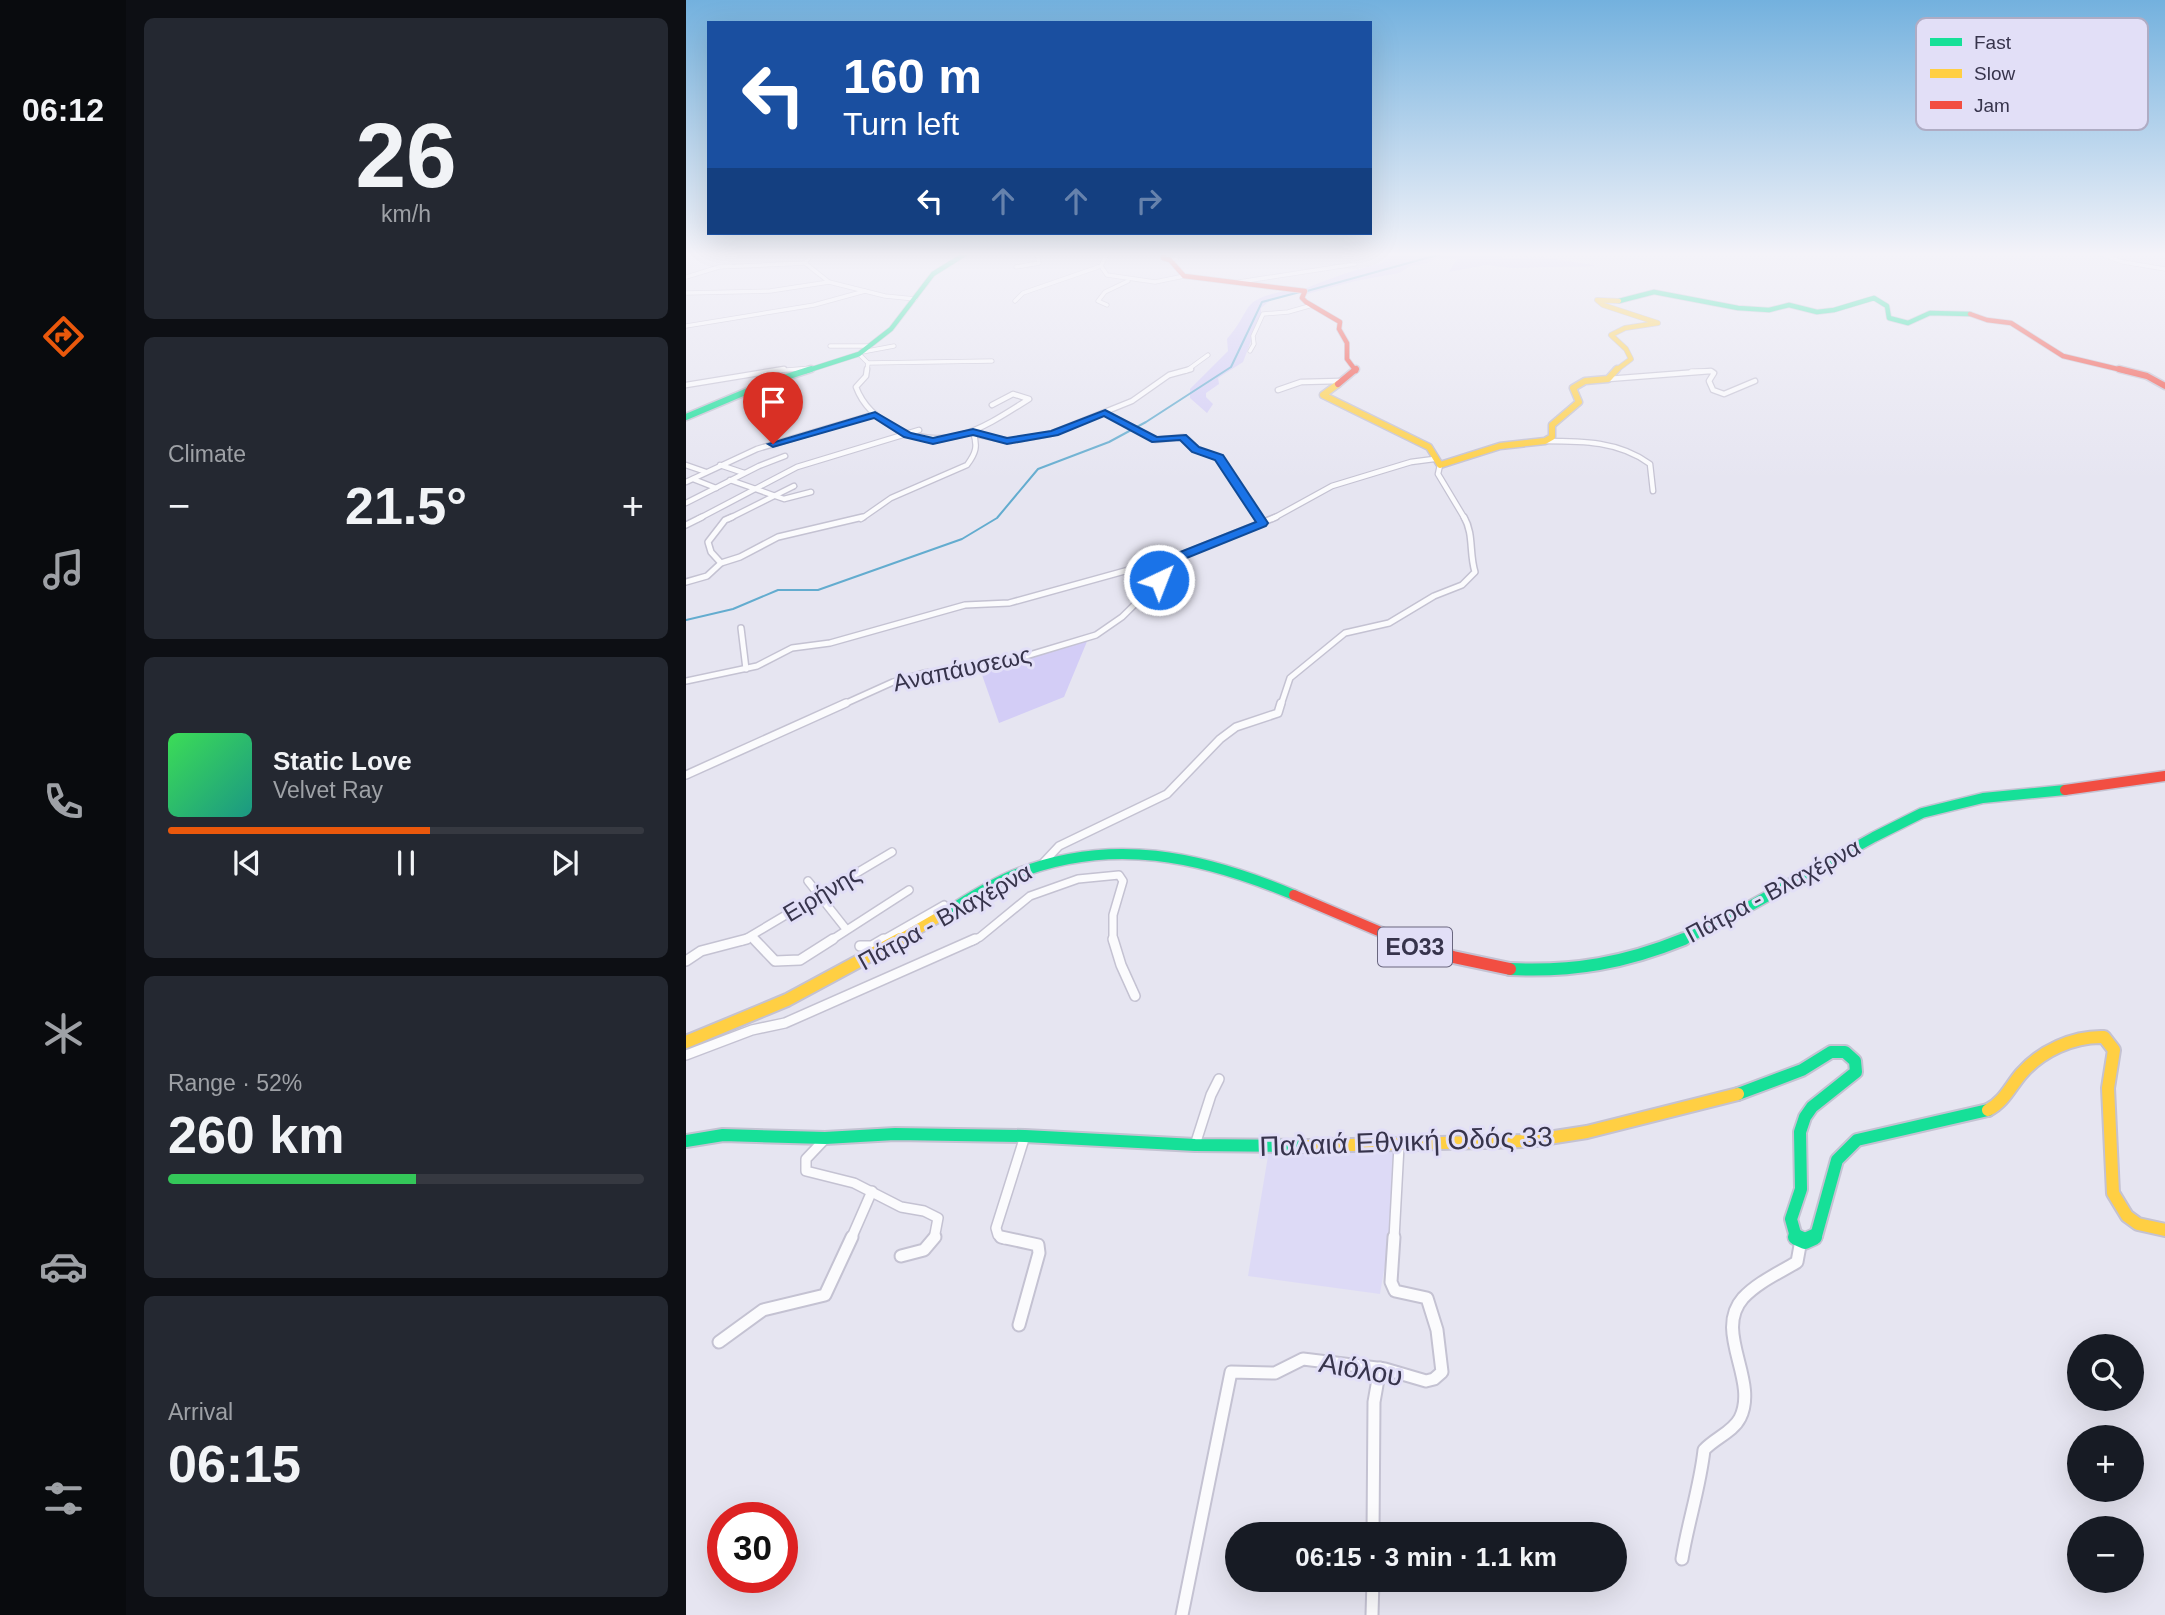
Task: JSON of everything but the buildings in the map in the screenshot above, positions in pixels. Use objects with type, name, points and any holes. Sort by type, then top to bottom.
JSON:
[{"type":"street","points":[[830,346],[863,351],[891,329]]},
{"type":"street","points":[[1250,351],[1258,329]]},
{"type":"street","points":[[1044,862],[1059,846],[1167,793],[1220,739],[1236,727],[1278,713],[1290,678],[1345,633],[1389,623],[1434,596],[1470,579],[1475,572],[1471,559],[1471,529],[1452,494],[1439,477],[1437,462],[1429,447],[1323,395],[1357,370],[1347,359],[1347,343],[1339,329]]},
{"type":"street","points":[[1608,379],[1622,364],[1631,359],[1612,334],[1620,329]]},
{"type":"street","points":[[2022,329],[2063,356],[2147,376],[2165,386]]},
{"type":"street","points":[[686,416],[812,368],[863,351],[894,346]]},
{"type":"street","points":[[863,351],[868,363],[866,376],[856,388],[875,414],[907,435],[937,441],[973,433],[1029,399],[1013,394],[992,405]]},
{"type":"street","points":[[973,433],[1007,441],[1055,433],[1132,401],[1169,375],[1190,370],[1208,355]]},
{"type":"street","points":[[868,363],[992,360]]},
{"type":"street","points":[[686,385],[754,372],[812,368]]},
{"type":"street","points":[[1545,441],[1553,435],[1552,425],[1579,402],[1573,387],[1580,381],[1640,380],[1680,372],[1711,371],[1714,373],[1709,381],[1713,390],[1724,394],[1755,381]]},
{"type":"street","points":[[1278,390],[1306,382],[1340,382]]},
{"type":"street","points":[[1297,392],[1306,382]]},
{"type":"street","points":[[1105,413],[1156,440],[1182,437],[1196,450],[1219,458],[1262,523]]},
{"type":"street","points":[[686,482],[768,446],[875,414]]},
{"type":"street","points":[[686,525],[797,467],[919,430]]},
{"type":"street","points":[[686,582],[706,576],[721,563],[784,534],[860,519],[891,498],[956,472],[965,467],[975,454],[977,444],[973,433]]},
{"type":"street","points":[[686,681],[746,669],[792,648],[830,643],[965,605],[1009,603],[1179,556],[1262,523],[1332,486],[1411,462],[1437,462],[1500,446],[1545,441],[1580,441],[1633,452],[1650,464],[1653,491]]},
{"type":"street","points":[[686,503],[744,473],[785,456]]},
{"type":"street","points":[[686,465],[706,472]]},
{"type":"street","points":[[720,465],[744,473]]},
{"type":"street","points":[[693,479],[716,488]]},
{"type":"street","points":[[730,480],[790,499],[811,492]]},
{"type":"street","points":[[721,563],[708,548],[708,542],[723,522],[794,486]]},
{"type":"street","name":"Αναπάυσεως","points":[[686,775],[893,682],[924,673],[996,665],[1096,635],[1122,617],[1142,598],[1176,564],[1179,556]]},
{"type":"street","points":[[741,628],[746,669]]},
{"type":"street","name":"Πάτρα - Βλαχέρνα","points":[[686,1042],[741,1024],[794,1001],[999,882],[1044,862],[1097,850],[1132,849],[1206,860],[1431,954],[1497,969],[1565,972],[1639,954],[1686,939],[1715,926],[1888,829],[1935,809],[2015,792],[2072,790],[2165,776]]},
{"type":"street","name":"Ειρήνης","points":[[686,961],[704,948],[730,946],[751,937],[892,852]]},
{"type":"street","points":[[686,1055],[752,1030],[785,1023],[981,937],[1030,896],[1078,879],[1119,876],[1123,881],[1113,908],[1112,948],[1135,996]]},
{"type":"street","points":[[808,881],[846,929]]},
{"type":"street","points":[[751,937],[775,961],[800,960],[909,890]]},
{"type":"street","points":[[860,946],[872,946],[944,905],[949,911]]},
{"type":"street","points":[[1682,1559],[1688,1523],[1699,1490],[1704,1450],[1734,1427],[1743,1410],[1743,1373],[1733,1326],[1735,1311],[1747,1296],[1797,1262],[1801,1240],[1811,1241],[1816,1236],[1837,1160],[1857,1140],[1992,1109],[2002,1104],[2015,1080],[2029,1065],[2080,1039],[2096,1035],[2104,1037],[2114,1050],[2108,1088],[2113,1193],[2127,1216],[2138,1224],[2165,1230]]},
{"type":"street","name":"Παλαιά Εθνική Οδός 33","points":[[686,1141],[723,1135],[825,1138],[895,1134],[1025,1136],[1195,1145],[1399,1146],[1529,1141],[1587,1132],[1725,1099],[1802,1070],[1831,1052],[1845,1052],[1855,1061],[1856,1072],[1812,1107],[1800,1132],[1801,1189],[1791,1219],[1792,1229],[1801,1240]]},
{"type":"street","points":[[1195,1145],[1209,1095],[1219,1079]]},
{"type":"street","points":[[1019,1325],[1039,1253],[1038,1245],[1004,1239],[998,1235],[996,1228],[1025,1136]]},
{"type":"street","points":[[825,1138],[806,1159],[806,1171],[872,1191],[901,1207],[924,1211],[938,1218],[939,1230],[935,1241],[913,1257],[901,1256]]},
{"type":"street","name":"Αιόλου","points":[[1182,1615],[1231,1372],[1275,1373],[1303,1359],[1380,1368],[1426,1381],[1434,1379],[1441,1372],[1437,1330],[1427,1298],[1395,1290],[1391,1282],[1399,1146]]},
{"type":"street","points":[[719,1342],[763,1310],[825,1295],[872,1191]]},
{"type":"street","points":[[1373,1522],[1374,1402],[1380,1368]]},
{"type":"street","points":[[1372,1615],[1373,1592]]},
{"type":"shaded area","points":[[1235,329],[1255,329],[1243,362],[1218,378],[1219,384],[1206,393],[1206,397],[1213,404],[1207,413],[1190,398],[1190,389],[1228,351],[1227,339]]},
{"type":"shaded area","points":[[1088,639],[1064,697],[999,723],[981,672]]},
{"type":"shaded area","points":[[1269,1150],[1404,1152],[1380,1294],[1248,1276]]},
{"type":"waterway","points":[[686,620],[733,609],[778,590],[818,590],[962,539],[997,518],[1038,469],[1109,442],[1146,422],[1231,367],[1249,329]]},
{"type":"traffic: fast","points":[[686,417],[762,385],[859,354],[891,329]]},
{"type":"traffic: fast","points":[[1510,969],[1555,971],[1598,966],[1641,955],[1723,921],[1922,813],[1983,798],[2065,790]]},
{"type":"traffic: fast","points":[[944,914],[1003,879],[1024,871],[1060,861],[1128,853],[1194,860],[1227,869],[1294,895]]},
{"type":"traffic: fast","points":[[1738,1094],[1802,1070],[1831,1052],[1845,1052],[1855,1061],[1856,1072],[1812,1107],[1800,1132],[1801,1189],[1791,1219],[1796,1237],[1805,1241],[1816,1236],[1837,1160],[1857,1140],[1988,1110]]},
{"type":"traffic: fast","points":[[686,1141],[723,1135],[825,1138],[895,1134],[1025,1136],[1195,1145],[1308,1146]]},
{"type":"traffic: slow","points":[[1338,384],[1323,395],[1429,447],[1440,465],[1500,446],[1545,441],[1552,437],[1552,425],[1579,402],[1573,388],[1585,381],[1608,379],[1622,364],[1631,359],[1626,349],[1611,335],[1622,329]]},
{"type":"traffic: slow","points":[[686,1042],[787,1000],[944,914]]},
{"type":"traffic: slow","points":[[1988,1110],[2003,1099],[2028,1067],[2047,1052],[2082,1038],[2104,1037],[2114,1050],[2108,1088],[2113,1193],[2127,1216],[2138,1224],[2165,1230]]},
{"type":"traffic: slow","points":[[1308,1146],[1529,1141],[1587,1132],[1738,1094]]},
{"type":"traffic: jam","points":[[1338,384],[1357,370],[1347,359],[1347,343],[1339,329]]},
{"type":"traffic: jam","points":[[2021,329],[2063,356],[2147,376],[2165,386]]},
{"type":"traffic: jam","points":[[2065,790],[2165,776]]},
{"type":"traffic: jam","points":[[1294,895],[1373,930],[1426,949],[1510,969]]},
{"type":"route","points":[[773,444],[875,414],[907,435],[933,441],[973,432],[1007,441],[1027,439],[1055,433],[1105,413],[1159,441],[1182,437],[1196,450],[1219,458],[1227,466],[1262,523],[1200,550],[1179,556],[1179,561],[1159,580]]}]
